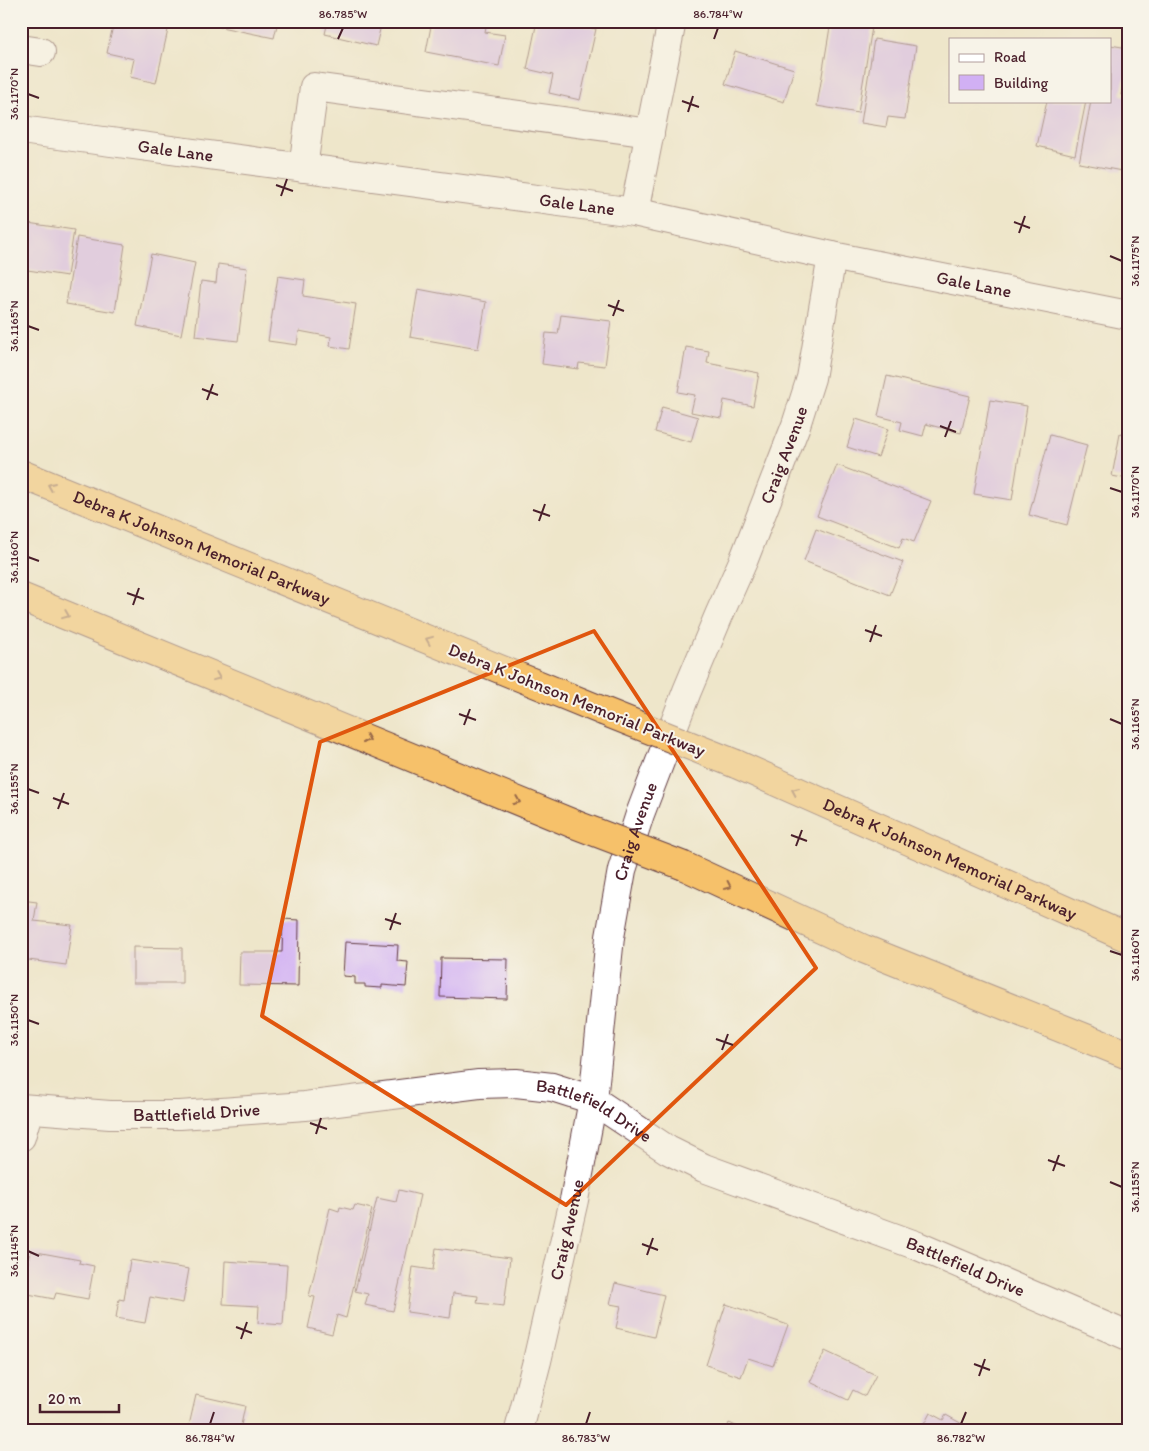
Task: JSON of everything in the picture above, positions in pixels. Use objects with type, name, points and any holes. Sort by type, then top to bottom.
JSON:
[{"type":"highway","name":"Debra K Johnson Memorial Parkway","points":[[21,474],[736,764],[1128,938]]},
{"type":"highway","points":[[21,597],[574,824],[684,866],[1128,1074]]},
{"type":"highway","points":[[864,949],[1128,1055]]},
{"type":"street","points":[[634,212],[672,21]]},
{"type":"street","points":[[303,168],[314,87],[650,133]]},
{"type":"street","name":"Gale Lane","points":[[21,130],[634,212],[832,256],[1128,315]]},
{"type":"street","name":"Craig Avenue","points":[[519,1430],[537,1362],[574,1200],[594,1100],[610,937],[622,870],[640,814],[687,691],[744,559],[796,425],[811,378],[832,256]]},
{"type":"street","name":"Battlefield Drive","points":[[25,1108],[110,1115],[220,1113],[304,1106],[456,1085],[501,1083],[552,1087],[594,1100],[668,1150],[704,1168],[918,1246],[1128,1336]]},
{"type":"street","points":[[21,1137],[25,1108]]},
{"type":"highlighted area","points":[[594,631],[816,968],[566,1205],[262,1016],[320,742]]},
{"type":"building","points":[[114,21],[170,21],[156,83],[130,77],[134,59],[107,53]]},
{"type":"building","points":[[217,21],[278,21],[274,38],[216,26]]},
{"type":"building","points":[[328,21],[382,21],[376,46],[325,34]]},
{"type":"building","points":[[432,21],[487,21],[485,32],[505,35],[499,66],[426,52]]},
{"type":"building","points":[[537,21],[562,21],[596,29],[580,100],[549,93],[553,75],[527,69]]},
{"type":"building","points":[[831,21],[873,21],[858,113],[817,106]]},
{"type":"building","points":[[874,39],[916,46],[905,119],[888,117],[886,127],[861,123]]},
{"type":"building","points":[[1112,45],[1128,48],[1128,59],[1121,95],[1128,96],[1128,141],[1122,171],[1079,163],[1091,102],[1112,102]]},
{"type":"building","points":[[735,51],[794,69],[784,102],[725,84]]},
{"type":"building","points":[[1047,102],[1086,102],[1075,155],[1037,146]]},
{"type":"building","points":[[21,222],[74,230],[67,276],[21,269]]},
{"type":"building","points":[[77,237],[125,245],[115,312],[66,304]]},
{"type":"building","points":[[151,254],[195,263],[181,335],[137,326]]},
{"type":"building","points":[[218,264],[247,268],[238,341],[195,336],[201,281],[216,283]]},
{"type":"building","points":[[278,276],[305,280],[303,296],[356,304],[349,349],[330,346],[331,337],[299,331],[297,345],[268,341]]},
{"type":"building","points":[[418,289],[486,302],[478,349],[410,337]]},
{"type":"building","points":[[561,315],[611,321],[605,366],[579,363],[578,369],[542,364],[546,333],[558,334]]},
{"type":"building","points":[[686,347],[709,351],[707,363],[759,373],[753,406],[724,400],[721,418],[691,412],[695,395],[678,392]]},
{"type":"building","points":[[887,376],[970,396],[961,433],[926,424],[923,436],[900,430],[902,422],[878,416]]},
{"type":"building","points":[[990,400],[1027,406],[1012,500],[974,494]]},
{"type":"building","points":[[662,407],[698,417],[691,442],[655,432]]},
{"type":"building","points":[[856,419],[888,429],[878,457],[847,447]]},
{"type":"building","points":[[1120,434],[1128,436],[1128,479],[1112,476]]},
{"type":"building","points":[[1050,435],[1087,445],[1067,525],[1029,515]]},
{"type":"building","points":[[837,465],[931,501],[914,542],[903,538],[899,548],[817,516]]},
{"type":"building","points":[[816,529],[903,562],[890,595],[804,561]]},
{"type":"building","points":[[21,900],[37,902],[34,921],[72,925],[66,965],[21,959]]},
{"type":"building","points":[[283,919],[299,920],[298,986],[239,985],[240,952],[282,952]]},
{"type":"building","points":[[345,942],[398,945],[397,961],[408,962],[406,987],[382,985],[382,988],[365,987],[365,984],[355,984],[355,977],[343,976]]},
{"type":"building","points":[[133,947],[182,948],[182,983],[133,983]]},
{"type":"building","points":[[441,958],[508,959],[507,999],[440,997]]},
{"type":"building","points":[[399,1190],[420,1195],[393,1311],[365,1305],[368,1294],[355,1291],[377,1198],[396,1202]]},
{"type":"building","points":[[355,1205],[372,1209],[346,1318],[337,1315],[332,1334],[308,1328],[315,1297],[309,1296],[330,1208],[339,1211],[340,1207],[353,1210]]},
{"type":"building","points":[[436,1248],[510,1258],[504,1306],[477,1303],[478,1296],[453,1293],[450,1318],[407,1312],[413,1267],[433,1270]]},
{"type":"building","points":[[31,1251],[80,1260],[79,1263],[94,1266],[88,1299],[56,1293],[54,1299],[23,1293]]},
{"type":"building","points":[[130,1260],[189,1269],[183,1303],[150,1297],[145,1323],[116,1318],[119,1299],[124,1300]]},
{"type":"building","points":[[225,1261],[287,1265],[283,1325],[258,1323],[259,1306],[223,1304]]},
{"type":"building","points":[[615,1283],[664,1295],[654,1337],[616,1328],[621,1306],[610,1304]]},
{"type":"building","points":[[726,1304],[788,1325],[773,1366],[748,1358],[741,1377],[706,1365]]},
{"type":"building","points":[[825,1351],[876,1375],[865,1396],[853,1390],[848,1400],[810,1382]]},
{"type":"building","points":[[196,1395],[245,1406],[240,1430],[188,1430]]},
{"type":"building","points":[[930,1413],[943,1420],[946,1415],[973,1430],[921,1430]]},
{"type":"building","points":[[729,1423],[745,1430],[726,1430]]}]
